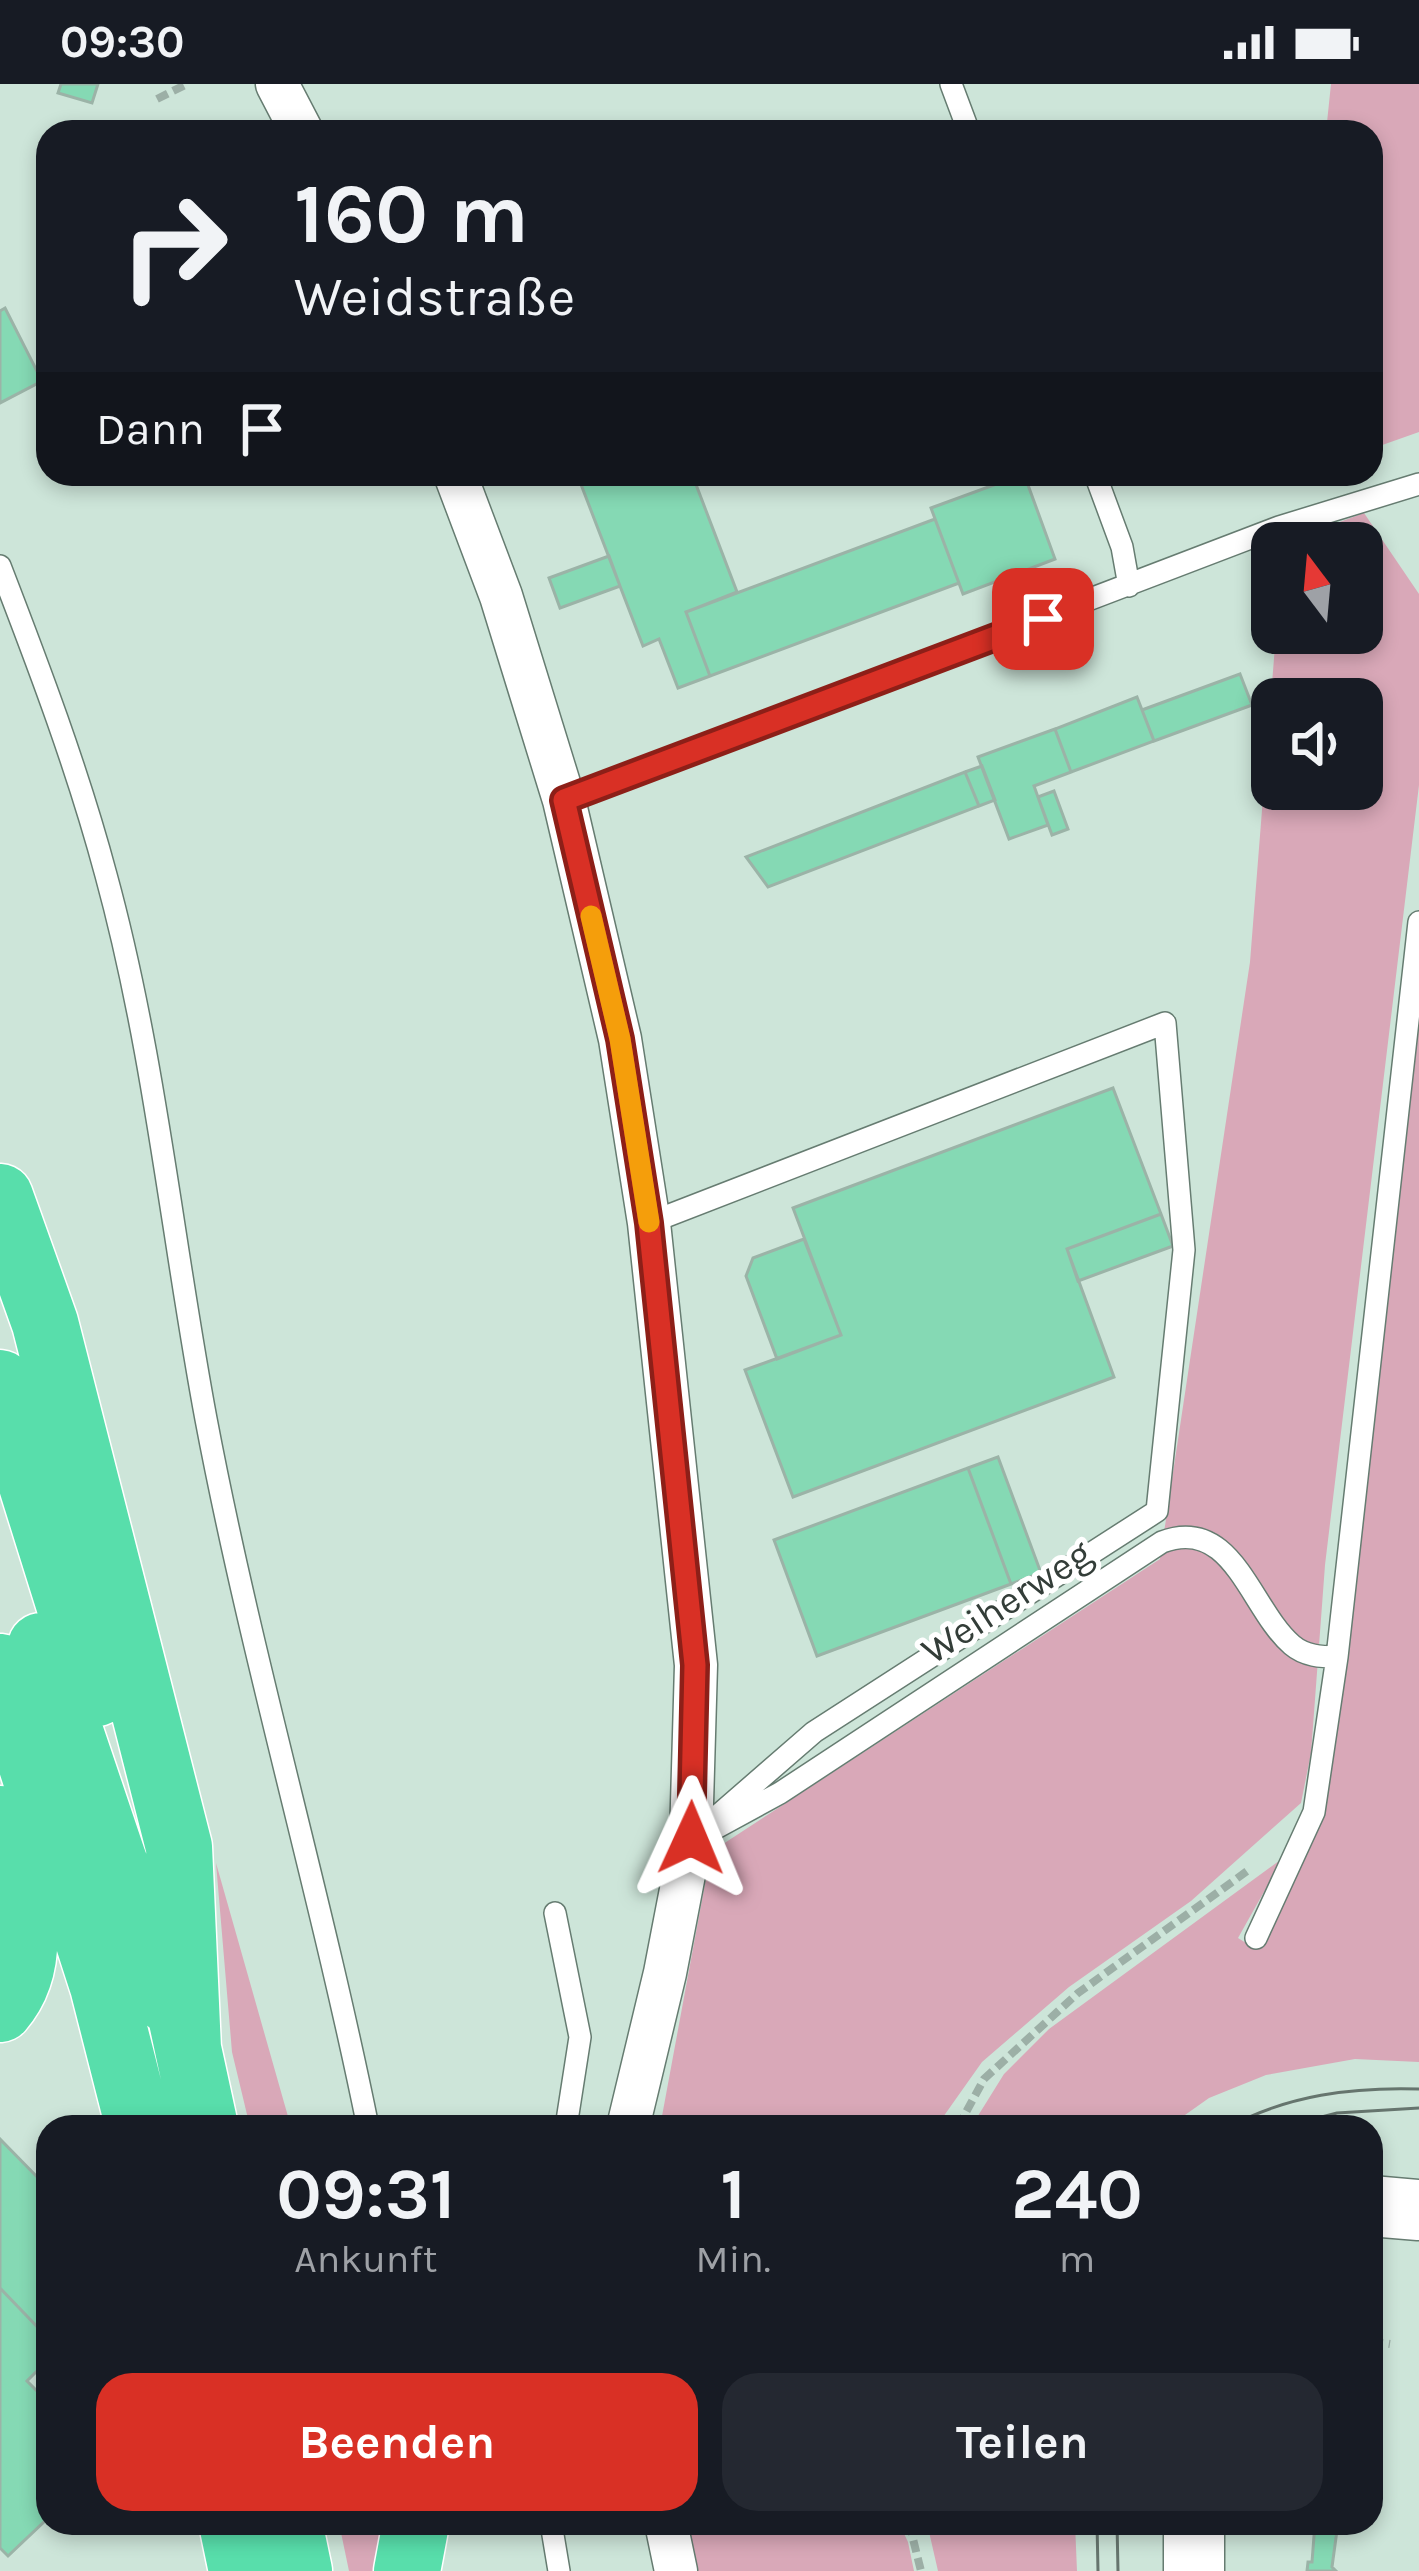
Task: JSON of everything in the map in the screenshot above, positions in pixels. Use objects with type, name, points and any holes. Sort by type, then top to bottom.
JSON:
[{"type":"highway","points":[[0,1197],[45,1322],[179,1847],[188,2049]]},
{"type":"highway","points":[[0,1383],[147,1852],[202,2115]]},
{"type":"highway","points":[[0,1526],[114,1862],[188,2049]]},
{"type":"highway","points":[[0,1667],[103,1986],[136,2115]]},
{"type":"highway","points":[[0,1819],[23,1912],[24,1944],[15,1989],[0,2009]]},
{"type":"highway","points":[[234,2535],[242,2571]]},
{"type":"highway","points":[[291,2535],[298,2571]]},
{"type":"highway","points":[[407,2571],[414,2535]]},
{"type":"main road","points":[[1194,2535],[1194,2571]]},
{"type":"street","points":[[277,84],[296,120]]},
{"type":"street","points":[[459,486],[500,596],[564,800],[620,1039],[649,1223],[695,1665],[691,1838],[631,2115]]},
{"type":"street","points":[[668,2535],[676,2571]]},
{"type":"lane","points":[[951,84],[964,120]]},
{"type":"lane","points":[[564,800],[1279,526],[1419,484]]},
{"type":"lane","points":[[1099,486],[1122,547],[1129,586]]},
{"type":"lane","points":[[0,566],[52,703],[106,874],[153,1086],[206,1419],[365,2115]]},
{"type":"lane","points":[[1256,1938],[1314,1812],[1337,1658],[1419,922]]},
{"type":"lane","points":[[649,1223],[1165,1023],[1184,1250],[1157,1510],[814,1732],[691,1838]]},
{"type":"lane","name":"Weiherweg","points":[[691,1838],[780,1793],[1162,1542],[1178,1536],[1195,1536],[1224,1552],[1292,1645],[1314,1656],[1337,1658]]},
{"type":"lane","points":[[555,1913],[580,2037],[568,2115]]},
{"type":"lane","points":[[553,2535],[559,2571]]},
{"type":"path","points":[[157,99],[187,84]]},
{"type":"path","points":[[964,2115],[984,2079],[1078,1994],[1251,1867]]},
{"type":"path","points":[[1383,2343],[1390,2344]]},
{"type":"path","points":[[912,2535],[921,2571]]},
{"type":"shaded area","points":[[1331,84],[1419,84],[1419,432],[1383,445],[1383,120],[1327,120]]},
{"type":"shaded area","points":[[1364,513],[1370,522],[1340,522]]},
{"type":"shaded area","points":[[1383,541],[1419,594],[1419,785],[1325,1565],[1311,1753],[1301,1803],[1191,1901],[1069,1987],[982,2062],[944,2115],[662,2115],[707,1873],[720,1846],[1160,1559],[1250,962],[1262,810],[1383,810],[1383,678],[1272,678],[1274,654],[1383,654]]},
{"type":"shaded area","points":[[1419,922],[1419,2062],[1355,2059],[1266,2075],[1209,2098],[1185,2115],[978,2115],[1004,2074],[1049,2029],[1283,1858],[1238,1938],[1254,1948],[1314,1812]]},
{"type":"shaded area","points":[[216,1863],[288,2115],[247,2115],[232,2052]]},
{"type":"shaded area","points":[[342,2535],[384,2535],[380,2571],[349,2571]]},
{"type":"shaded area","points":[[689,2535],[905,2535],[914,2571],[692,2571]]},
{"type":"shaded area","points":[[930,2535],[1076,2535],[1077,2571],[938,2571]]},
{"type":"building","points":[[61,84],[98,84],[92,103],[58,93]]},
{"type":"building","points":[[5,308],[36,369],[36,384],[0,403],[0,311]]},
{"type":"building","points":[[582,486],[697,486],[737,592],[686,612],[710,676],[678,688],[659,639],[643,646]]},
{"type":"building","points":[[991,486],[1028,486],[1055,559],[963,594],[931,508]]},
{"type":"building","points":[[935,519],[959,583],[710,676],[686,612]]},
{"type":"building","points":[[609,556],[620,586],[560,608],[549,578]]},
{"type":"building","points":[[1240,674],[1251,702],[1154,741],[1142,710]]},
{"type":"building","points":[[1137,697],[1154,741],[1071,772],[1055,729]]},
{"type":"building","points":[[1055,729],[1071,772],[1034,786],[1048,825],[1009,839],[978,757]]},
{"type":"building","points":[[982,766],[995,800],[979,806],[965,772]]},
{"type":"building","points":[[965,772],[979,806],[768,887],[746,857]]},
{"type":"building","points":[[1054,791],[1068,829],[1052,835],[1038,797]]},
{"type":"building","points":[[1113,1088],[1161,1214],[1067,1249],[1114,1377],[793,1497],[745,1370],[841,1335],[793,1208]]},
{"type":"building","points":[[1161,1214],[1173,1246],[1078,1281],[1067,1249]]},
{"type":"building","points":[[804,1239],[841,1335],[777,1359],[746,1276],[753,1258]]},
{"type":"building","points":[[998,1457],[1041,1573],[1011,1584],[968,1468]]},
{"type":"building","points":[[968,1468],[1011,1584],[817,1656],[774,1540]]},
{"type":"building","points":[[0,2139],[36,2176],[36,2326],[0,2288]]},
{"type":"building","points":[[0,2288],[36,2326],[36,2372],[27,2381],[36,2390],[36,2529],[8,2556],[0,2548]]},
{"type":"building","points":[[1314,2535],[1336,2535],[1332,2567],[1336,2571],[1307,2571]]},
{"type":"tram line","points":[[1254,2115],[1321,2095],[1419,2089]]},
{"type":"tram line","points":[[1329,2115],[1419,2108]]},
{"type":"tram line","points":[[1097,2535],[1098,2571]]},
{"type":"tram line","points":[[1117,2535],[1118,2571]]},
{"type":"slow traffic","points":[[591,916],[620,1039],[649,1222]]},
{"type":"route","points":[[691,1838],[695,1665],[649,1223],[620,1039],[564,800],[1043,619]]}]
